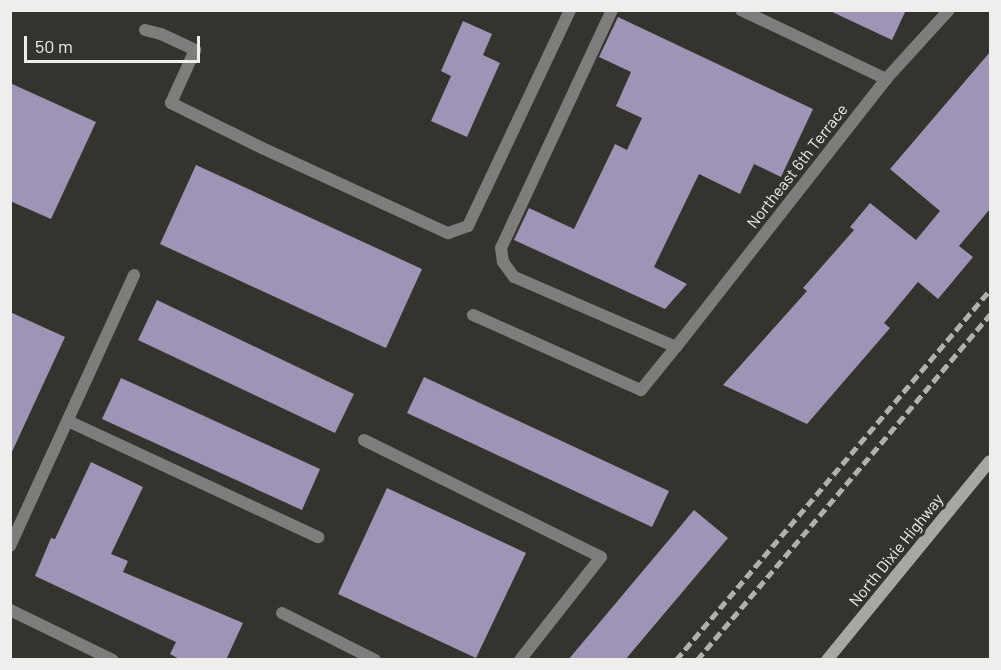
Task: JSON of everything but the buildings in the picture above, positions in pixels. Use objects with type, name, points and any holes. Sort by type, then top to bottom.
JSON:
[{"type":"main road","name":"North Dixie Highway","points":[[827,660],[990,460]]},
{"type":"street","points":[[145,30],[161,34],[195,50],[171,102],[273,153],[448,233],[468,226],[570,10]]},
{"type":"street","points":[[612,10],[501,248],[503,262],[514,277],[676,347]]},
{"type":"street","points":[[741,10],[886,79]]},
{"type":"street","name":"Northeast 6th Terrace","points":[[473,315],[641,390],[886,79],[949,10]]},
{"type":"street","points":[[10,546],[135,275]]},
{"type":"street","points":[[68,421],[318,537]]},
{"type":"street","points":[[364,440],[601,557],[520,660]]},
{"type":"street","points":[[10,610],[113,660]]},
{"type":"street","points":[[282,613],[375,660]]},
{"type":"railway","points":[[676,660],[990,290]]},
{"type":"railway","points":[[697,660],[990,314]]}]
